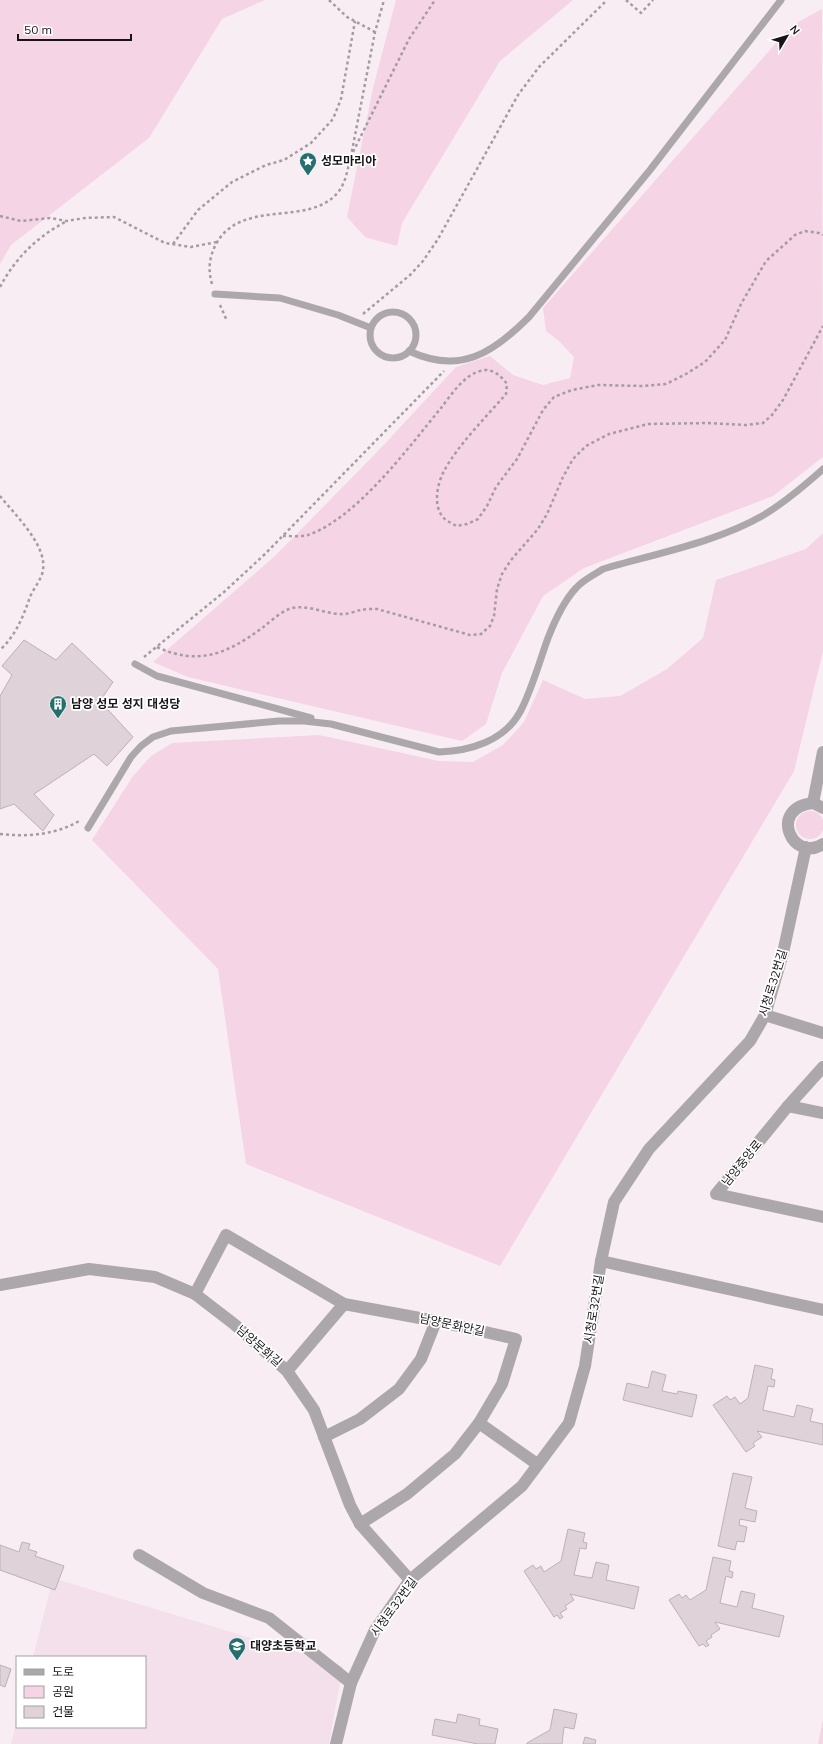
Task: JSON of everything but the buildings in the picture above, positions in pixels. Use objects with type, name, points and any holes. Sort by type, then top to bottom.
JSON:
[{"type":"street","points":[[823,752],[818,805],[798,807],[792,812],[789,819],[789,834],[799,845],[806,848],[813,848],[823,844]]},
{"type":"street","name":"시청로32번길","points":[[336,1744],[351,1683],[375,1630],[410,1580],[522,1486],[569,1423],[585,1366],[601,1261],[614,1202],[649,1149],[750,1041],[765,1015],[783,953],[806,848]]},
{"type":"street","points":[[765,1015],[823,1033]]},
{"type":"street","name":"남양중앙로","points":[[823,1067],[788,1106],[716,1194],[823,1217]]},
{"type":"street","points":[[788,1106],[823,1113]]},
{"type":"street","name":"남양문화안길","points":[[195,1294],[226,1235],[344,1304],[436,1321],[516,1339],[502,1384],[479,1423],[455,1454],[407,1494],[360,1524]]},
{"type":"street","points":[[601,1261],[823,1310]]},
{"type":"street","name":"남양문화길","points":[[0,1285],[89,1269],[155,1277],[195,1294],[234,1324],[287,1371],[314,1410],[350,1505],[360,1524],[410,1580]]},
{"type":"street","points":[[287,1371],[344,1304]]},
{"type":"street","points":[[324,1437],[360,1418],[399,1389],[421,1359],[436,1321]]},
{"type":"street","points":[[479,1423],[537,1464]]},
{"type":"street","points":[[139,1555],[203,1594],[269,1618],[351,1683]]},
{"type":"lane","points":[[410,351],[424,358],[453,362],[486,351],[501,343],[529,317],[650,170],[781,0]]},
{"type":"lane","points":[[215,294],[280,298],[306,305],[371,328]]},
{"type":"lane","points":[[394,312],[408,318],[415,330],[416,338],[410,351],[404,356],[388,358],[381,355],[372,343],[370,336],[371,328],[375,322],[387,313],[394,312]]},
{"type":"lane","points":[[135,664],[157,676],[439,752],[455,752],[472,748],[491,740],[509,726],[520,713],[556,618],[576,588],[588,578],[603,569],[719,536],[744,525],[764,515],[788,498],[823,469]]},
{"type":"lane","points":[[88,828],[131,757],[141,746],[153,737],[171,731],[279,721],[304,721],[331,724]]},
{"type":"path","points":[[329,0],[347,17],[375,32]]},
{"type":"path","points":[[227,321],[215,294],[209,272],[211,254],[222,235],[245,219],[255,216],[300,211],[329,200],[340,191],[351,156],[375,32],[384,0]]},
{"type":"path","points":[[351,156],[409,39],[435,0]]},
{"type":"path","points":[[354,321],[391,292],[423,261],[438,239],[518,96],[539,67],[607,0]]},
{"type":"path","points":[[626,0],[641,13],[653,0]]},
{"type":"path","points":[[173,244],[198,210],[232,182],[266,165],[284,160],[311,143],[333,119],[341,99],[355,21]]},
{"type":"path","points":[[0,216],[21,221],[50,218],[67,221]]},
{"type":"path","points":[[0,287],[5,277],[33,243],[47,232],[67,221],[85,218],[114,217],[165,243],[191,247],[217,242]]},
{"type":"path","points":[[284,536],[306,536],[339,517],[366,494],[390,470],[462,382],[480,371],[492,371],[501,375],[507,384],[506,394],[457,451],[443,472],[437,490],[438,508],[444,518],[456,526],[467,524],[478,519],[487,506],[496,486],[517,459],[542,410],[554,397],[572,390],[598,385],[643,386],[666,384],[686,374],[705,362],[725,340],[741,304],[766,261],[795,235],[805,231],[823,235]]},
{"type":"path","points":[[157,647],[183,657],[210,655],[228,650],[242,643],[289,609],[302,607],[341,615],[362,609],[377,609],[470,635],[481,634],[490,626],[494,616],[497,589],[502,574],[511,560],[538,529],[547,514],[563,477],[573,459],[586,446],[609,434],[648,424],[708,423],[746,425],[763,423],[772,416],[783,400],[823,326]]},
{"type":"path","points":[[135,664],[224,592],[284,536],[453,362]]},
{"type":"path","points":[[0,496],[40,549],[44,559],[43,572],[32,591],[16,632],[0,650]]},
{"type":"path","points":[[0,834],[23,835],[51,833],[80,820]]},
{"type":"shaded area","name":"대양초등학교","points":[[53,1578],[343,1666],[329,1744],[11,1744],[16,1724],[16,1728],[146,1728],[146,1656],[33,1656]]},
{"type":"green space","points":[[0,0],[265,0],[222,19],[149,138],[11,245],[0,264]]},
{"type":"green space","points":[[396,0],[573,0],[500,61],[402,223],[397,246],[365,237],[347,217],[373,88]]},
{"type":"green space","points":[[822,9],[823,457],[773,496],[584,568],[543,596],[502,673],[486,724],[462,741],[188,677],[153,662],[276,555],[378,451],[456,367],[490,356],[513,375],[543,385],[570,378],[574,357],[560,342],[546,331],[543,308],[791,26]]},
{"type":"green space","points":[[823,533],[823,651],[794,771],[500,1266],[246,1164],[218,969],[92,840],[133,776],[151,756],[172,743],[319,735],[439,761],[473,762],[503,745],[524,722],[543,680],[585,699],[620,696],[667,669],[703,638],[716,580],[806,549]]},
{"type":"green space","points":[[810,811],[820,815],[824,825],[820,835],[810,839],[800,835],[796,825],[800,815]]},
{"type":"green space","points":[[823,1719],[823,1744],[818,1744]]},
{"type":"place","name":"성모마리아","points":[[308,176]]},
{"type":"place","name":"남양 성모 성지 대성당","points":[[58,719]]},
{"type":"place","name":"대양초등학교","points":[[237,1661]]}]
